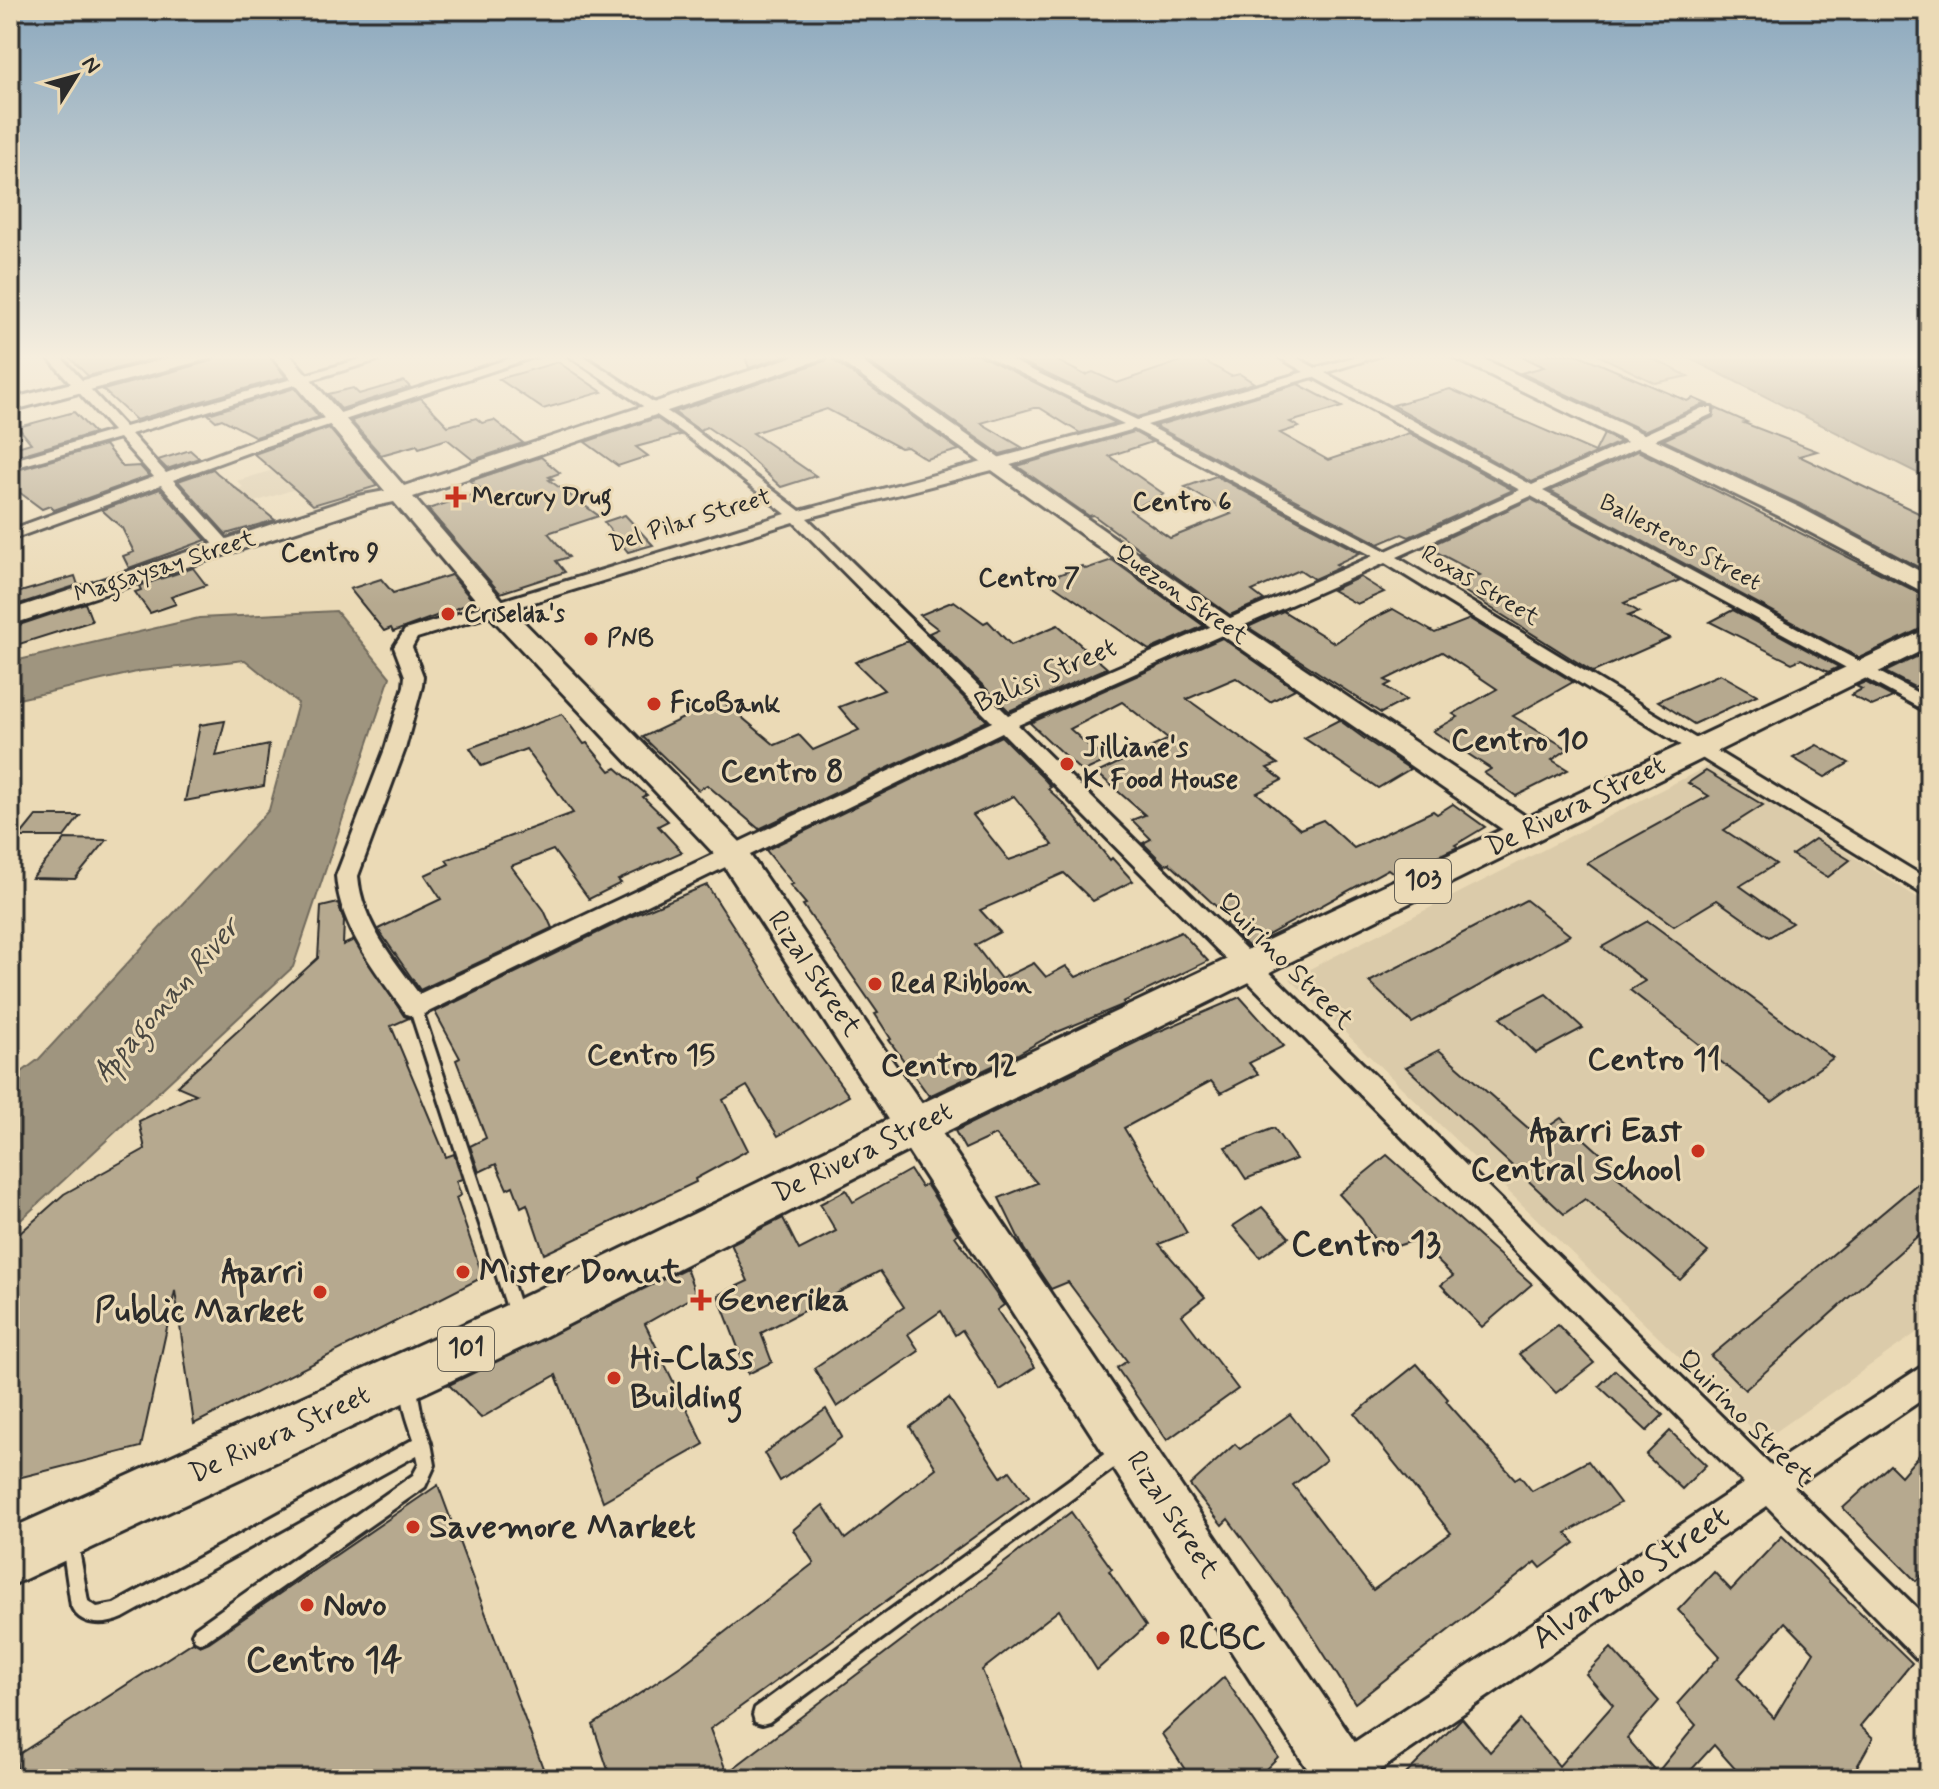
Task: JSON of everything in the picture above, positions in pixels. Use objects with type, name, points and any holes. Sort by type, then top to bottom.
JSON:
[{"type":"main road","points":[[1631,437],[1790,512],[1929,587]]},
{"type":"main road","name":"De Rivera Street","points":[[10,1558],[519,1324],[916,1126],[1929,636]]},
{"type":"street","points":[[10,465],[105,437]]},
{"type":"street","points":[[124,437],[225,547]]},
{"type":"street","points":[[10,535],[281,437]]},
{"type":"street","name":"Rizal Street","points":[[351,437],[496,608],[732,853],[916,1126],[1341,1777]]},
{"type":"street","name":"Magsaysay Street","points":[[10,618],[557,437]]},
{"type":"street","name":"Quirino Street","points":[[700,437],[747,472],[797,516],[1929,1645]]},
{"type":"street","name":"Quezon Street","points":[[956,437],[1526,831]]},
{"type":"street","name":"Del Pilar Street","points":[[415,1007],[373,945],[346,890],[347,876],[395,749],[413,686],[414,676],[403,642],[411,634],[797,516],[1089,437]]},
{"type":"street","name":"Roxas Street","points":[[1160,437],[1386,557],[1929,890]]},
{"type":"street","name":"Ballesteros Street","points":[[1434,437],[1929,707]]},
{"type":"street","name":"Balisi Street","points":[[415,1007],[1005,723],[1228,628],[1650,437]]},
{"type":"street","name":"Alvarado Street","points":[[1341,1777],[1929,1377]]},
{"type":"lane","points":[[415,1007],[519,1324]]},
{"type":"lane","points":[[201,1634],[419,1481],[427,1465],[414,1416],[409,1375]]},
{"type":"lane","points":[[68,1533],[80,1606],[89,1614],[100,1617],[117,1612],[166,1586],[423,1443]]},
{"type":"lane","points":[[762,1715],[1128,1448]]},
{"type":"shaded area","points":[[293,464],[311,484],[213,515],[200,501],[243,487],[237,481]]},
{"type":"shaded area","name":"Aparri East Central School","points":[[1710,765],[1929,905],[1929,1324],[1764,1440],[1290,979]]},
{"type":"water","points":[[1847,437],[1929,437],[1929,479]]},
{"type":"water","name":"Appagonan River","points":[[336,611],[390,677],[293,967],[10,1230],[10,1081],[39,1059],[269,810],[298,703],[245,660],[141,671],[10,701],[10,662],[199,618]]},
{"type":"building","points":[[27,437],[79,437],[10,458],[10,449],[31,443]]},
{"type":"building","points":[[302,437],[337,437],[377,486],[313,505],[254,454]]},
{"type":"building","points":[[366,437],[516,437],[523,443],[473,460],[447,439],[381,455]]},
{"type":"building","points":[[598,437],[671,437],[636,447],[648,456],[618,466],[585,442]]},
{"type":"building","points":[[722,437],[760,437],[816,476],[781,487]]},
{"type":"building","points":[[880,437],[942,437],[959,450],[926,459],[907,447],[900,448]]},
{"type":"building","points":[[976,437],[1005,437],[1023,448],[1000,454]]},
{"type":"building","points":[[1115,437],[1144,437],[1152,442],[1109,456],[1164,494],[1130,510],[1170,538],[1231,514],[1185,487],[1216,476],[1360,553],[1336,564],[1341,567],[1314,579],[1300,570],[1252,591],[1264,600],[1230,615],[1093,515],[1089,516],[1017,466]]},
{"type":"building","points":[[1177,437],[1288,437],[1328,460],[1396,437],[1417,437],[1513,490],[1409,537],[1402,534],[1379,544]]},
{"type":"building","points":[[1452,437],[1562,437],[1595,452],[1602,437],[1620,442],[1532,482]]},
{"type":"building","points":[[1782,437],[1817,451],[1799,456],[1929,518],[1929,573],[1800,504],[1663,440]]},
{"type":"building","points":[[105,445],[123,467],[140,466],[149,476],[54,510],[50,506],[42,509],[19,492],[10,495],[10,472]]},
{"type":"building","points":[[190,450],[199,458],[167,469],[158,460]]},
{"type":"building","points":[[1638,451],[1929,598],[1929,625],[1859,658],[1550,491]]},
{"type":"building","points":[[541,457],[560,473],[549,477],[553,479],[549,480],[599,516],[548,533],[569,557],[556,561],[565,572],[500,593],[428,509],[484,491],[470,481]]},
{"type":"building","points":[[213,469],[275,520],[226,534],[178,481]]},
{"type":"building","points":[[160,489],[206,540],[129,568],[123,556],[134,552],[122,528],[102,510]]},
{"type":"building","points":[[1531,499],[1680,580],[1624,603],[1639,612],[1628,616],[1670,638],[1593,672],[1456,586],[1480,575],[1427,547]]},
{"type":"building","points":[[625,515],[653,545],[628,552],[604,522]]},
{"type":"building","points":[[1112,560],[1204,626],[1149,650],[1052,584],[1056,582],[1050,578],[1082,566],[1086,569]]},
{"type":"building","points":[[193,568],[206,585],[171,597],[176,604],[150,613],[135,592],[141,590],[139,586]]},
{"type":"building","points":[[451,575],[474,602],[393,632],[391,628],[384,631],[350,589],[381,579],[393,593]]},
{"type":"building","points":[[75,576],[78,585],[10,607],[10,595]]},
{"type":"building","points":[[1360,577],[1384,592],[1357,604],[1332,590]]},
{"type":"building","points":[[954,601],[984,623],[988,621],[1011,645],[1058,625],[1107,668],[1009,711],[929,633],[938,629],[920,615]]},
{"type":"building","points":[[85,603],[92,621],[10,647],[10,628]]},
{"type":"building","points":[[1393,609],[1435,633],[1470,619],[1573,682],[1513,716],[1568,749],[1552,760],[1568,770],[1516,796],[1484,773],[1491,769],[1433,731],[1458,717],[1453,714],[1497,689],[1442,652],[1385,680],[1391,683],[1385,686],[1406,700],[1381,713],[1248,627],[1283,611],[1335,643],[1364,623]]},
{"type":"building","points":[[1733,610],[1839,667],[1828,672],[1801,659],[1792,663],[1710,622]]},
{"type":"building","points":[[1222,638],[1295,689],[1270,702],[1236,678],[1187,699],[1278,764],[1267,768],[1282,780],[1257,793],[1300,829],[1323,820],[1354,848],[1433,811],[1437,814],[1453,804],[1485,827],[1455,845],[1458,847],[1396,875],[1388,869],[1248,946],[1225,924],[1231,920],[1143,843],[1151,839],[1132,820],[1145,815],[1097,773],[1169,739],[1122,702],[1070,729],[1106,761],[1082,772],[1030,723]]},
{"type":"building","points":[[908,641],[987,721],[759,829],[707,785],[698,790],[643,737],[721,700],[775,745],[799,735],[813,750],[859,730],[839,707],[884,690],[855,662]]},
{"type":"building","points":[[1918,656],[1929,661],[1929,681],[1914,687],[1885,672]]},
{"type":"building","points":[[1720,674],[1757,695],[1694,724],[1658,701]]},
{"type":"building","points":[[1865,682],[1893,697],[1872,706],[1851,695],[1862,689],[1856,686]]},
{"type":"building","points":[[562,714],[584,744],[587,743],[610,771],[616,768],[647,795],[643,797],[668,821],[658,826],[682,852],[618,880],[621,883],[589,899],[553,850],[511,866],[544,910],[552,928],[420,990],[378,929],[441,899],[425,875],[449,864],[446,860],[573,813],[526,749],[482,766],[470,748]]},
{"type":"building","points":[[1339,720],[1410,769],[1378,788],[1304,738]]},
{"type":"building","points":[[225,721],[216,756],[269,745],[264,786],[185,801],[200,725]]},
{"type":"building","points":[[1001,736],[1045,780],[1051,787],[1048,789],[1110,860],[1112,858],[1133,881],[1093,901],[1064,873],[980,910],[1000,932],[975,945],[1001,979],[1034,963],[1046,977],[1066,966],[1076,977],[1181,932],[1208,961],[1123,1002],[1125,1004],[1055,1033],[929,1096],[889,1040],[875,1014],[878,1013],[803,905],[806,904],[790,885],[793,884],[766,850]],"holes":[[[1014,796],[1053,845],[1009,860],[973,815]]]},
{"type":"building","points":[[1817,745],[1849,763],[1825,777],[1793,758]]},
{"type":"building","points":[[1706,771],[1763,805],[1724,830],[1776,864],[1740,886],[1792,923],[1769,937],[1717,900],[1674,926],[1587,863],[1709,796],[1688,783]]},
{"type":"building","points":[[36,816],[80,816],[64,837],[19,837]]},
{"type":"building","points":[[65,839],[107,840],[75,879],[32,878]]},
{"type":"building","points":[[1815,839],[1850,860],[1828,877],[1792,855]]},
{"type":"building","points":[[707,885],[795,1022],[849,1096],[778,1136],[747,1086],[723,1100],[748,1150],[695,1179],[696,1182],[544,1254],[527,1204],[521,1207],[513,1186],[507,1189],[496,1164],[479,1172],[470,1146],[486,1138],[456,1060],[460,1058],[435,1012],[630,917]]},
{"type":"building","points":[[1526,900],[1570,935],[1412,1023],[1369,982]]},
{"type":"building","points":[[338,903],[344,921],[343,945],[354,940],[404,1016],[409,1018],[391,1026],[446,1157],[454,1154],[462,1179],[456,1181],[461,1195],[456,1198],[483,1277],[194,1424],[175,1291],[141,1447],[10,1480],[10,1242],[64,1194],[145,1149],[139,1121],[196,1094],[177,1086],[318,958],[321,907]]},
{"type":"building","points":[[1648,921],[1833,1058],[1772,1102],[1630,990],[1645,981],[1602,947]]},
{"type":"building","points":[[1546,994],[1583,1028],[1536,1053],[1500,1018]]},
{"type":"building","points":[[1240,997],[1284,1046],[1249,1063],[1258,1074],[1221,1093],[1211,1081],[1124,1128],[1187,1233],[1159,1244],[1205,1297],[1182,1315],[1238,1389],[1167,1440],[1117,1368],[1127,1361],[1068,1282],[1051,1289],[1024,1249],[999,1198],[1037,1183],[995,1135],[965,1149],[955,1131],[1153,1034]]},
{"type":"building","points":[[1439,1050],[1536,1135],[1561,1118],[1621,1172],[1616,1176],[1708,1252],[1680,1280],[1585,1199],[1564,1214],[1406,1067]]},
{"type":"building","points":[[1274,1128],[1296,1159],[1246,1179],[1225,1147]]},
{"type":"building","points":[[1387,1155],[1532,1284],[1482,1327],[1441,1285],[1453,1276],[1416,1240],[1381,1251],[1362,1219],[1339,1194]]},
{"type":"building","points":[[910,1170],[921,1187],[926,1184],[958,1234],[955,1236],[1004,1305],[997,1310],[1035,1367],[1000,1390],[962,1330],[955,1335],[941,1311],[908,1334],[919,1351],[837,1407],[814,1368],[904,1307],[880,1271],[761,1333],[772,1362],[748,1374],[718,1295],[748,1281],[731,1244],[783,1218],[799,1250],[836,1231],[820,1204],[846,1190],[853,1202]]},
{"type":"building","points":[[1929,1174],[1929,1226],[1745,1390],[1711,1356]]},
{"type":"building","points":[[1262,1207],[1289,1237],[1260,1257],[1233,1226]]},
{"type":"building","name":"Hi-Class Building","points":[[686,1268],[696,1295],[645,1324],[704,1444],[603,1501],[556,1375],[481,1418],[449,1385]]},
{"type":"building","points":[[1558,1325],[1594,1363],[1556,1393],[1519,1354]]},
{"type":"building","points":[[1417,1364],[1515,1479],[1520,1476],[1532,1491],[1588,1461],[1620,1503],[1566,1533],[1575,1543],[1541,1568],[1536,1562],[1355,1703],[1300,1616],[1228,1519],[1222,1525],[1190,1485],[1235,1444],[1240,1449],[1290,1414],[1326,1460],[1293,1485],[1373,1590],[1451,1533],[1355,1414]]},
{"type":"building","points":[[1615,1370],[1663,1415],[1647,1431],[1599,1386]]},
{"type":"building","points":[[949,1398],[1001,1477],[1010,1471],[1029,1497],[710,1729],[727,1773],[1071,1512],[1112,1569],[1109,1571],[1146,1626],[1097,1670],[1059,1610],[982,1670],[1026,1779],[611,1779],[593,1725],[685,1663],[814,1563],[793,1530],[823,1505],[845,1539],[936,1468],[910,1427]]},
{"type":"building","points":[[826,1409],[842,1437],[780,1481],[764,1453]]},
{"type":"building","points":[[1670,1431],[1706,1465],[1682,1489],[1646,1455]]},
{"type":"building","points":[[1929,1444],[1929,1568],[1916,1581],[1843,1508],[1890,1465],[1901,1476]]},
{"type":"building","points":[[438,1485],[547,1779],[18,1779],[16,1756],[193,1642],[200,1646],[209,1642]]},
{"type":"building","points":[[1782,1536],[1912,1663],[1860,1726],[1873,1738],[1850,1779],[1744,1779],[1714,1745],[1683,1779],[1401,1779],[1462,1718],[1490,1752],[1520,1720],[1559,1766],[1613,1705],[1586,1674],[1611,1648],[1659,1701],[1627,1738],[1657,1773],[1696,1725],[1677,1704],[1720,1656],[1678,1610],[1714,1572],[1731,1590]],"holes":[[[1785,1622],[1814,1652],[1774,1718],[1737,1678]]]},
{"type":"building","points":[[1224,1677],[1278,1757],[1256,1779],[1191,1779],[1162,1734]]},
{"type":"place","name":"Mercury Drug","points":[[456,497]]},
{"type":"place","name":"Criselda's","points":[[448,614]]},
{"type":"place","name":"PNB","points":[[591,639]]},
{"type":"place","name":"FicoBank","points":[[654,704]]},
{"type":"place","name":"Jilliane's K Food House","points":[[1067,764]]},
{"type":"place","name":"Red Ribbon","points":[[875,984]]},
{"type":"place","name":"Aparri East Central School","points":[[1698,1151]]},
{"type":"place","name":"Mister Donut","points":[[463,1272]]},
{"type":"place","name":"Aparri Public Market","points":[[320,1292]]},
{"type":"place","name":"Generika","points":[[701,1300]]},
{"type":"place","name":"Hi-Class Building","points":[[614,1378]]},
{"type":"place","name":"Savemore Market","points":[[413,1527]]},
{"type":"place","name":"Novo","points":[[307,1605]]},
{"type":"place","name":"RCBC","points":[[1163,1638]]},
{"type":"district","name":"Centro 6","points":[[1182,503]]},
{"type":"district","name":"Centro 9","points":[[330,554]]},
{"type":"district","name":"Centro 7","points":[[1029,579]]},
{"type":"district","name":"Centro 10","points":[[1520,741]]},
{"type":"district","name":"Centro 8","points":[[782,772]]},
{"type":"district","name":"Centro 15","points":[[651,1055]]},
{"type":"district","name":"Centro 11","points":[[1654,1060]]},
{"type":"district","name":"Centro 12","points":[[949,1066]]},
{"type":"district","name":"Centro 13","points":[[1366,1245]]},
{"type":"district","name":"Centro 14","points":[[324,1661]]}]
